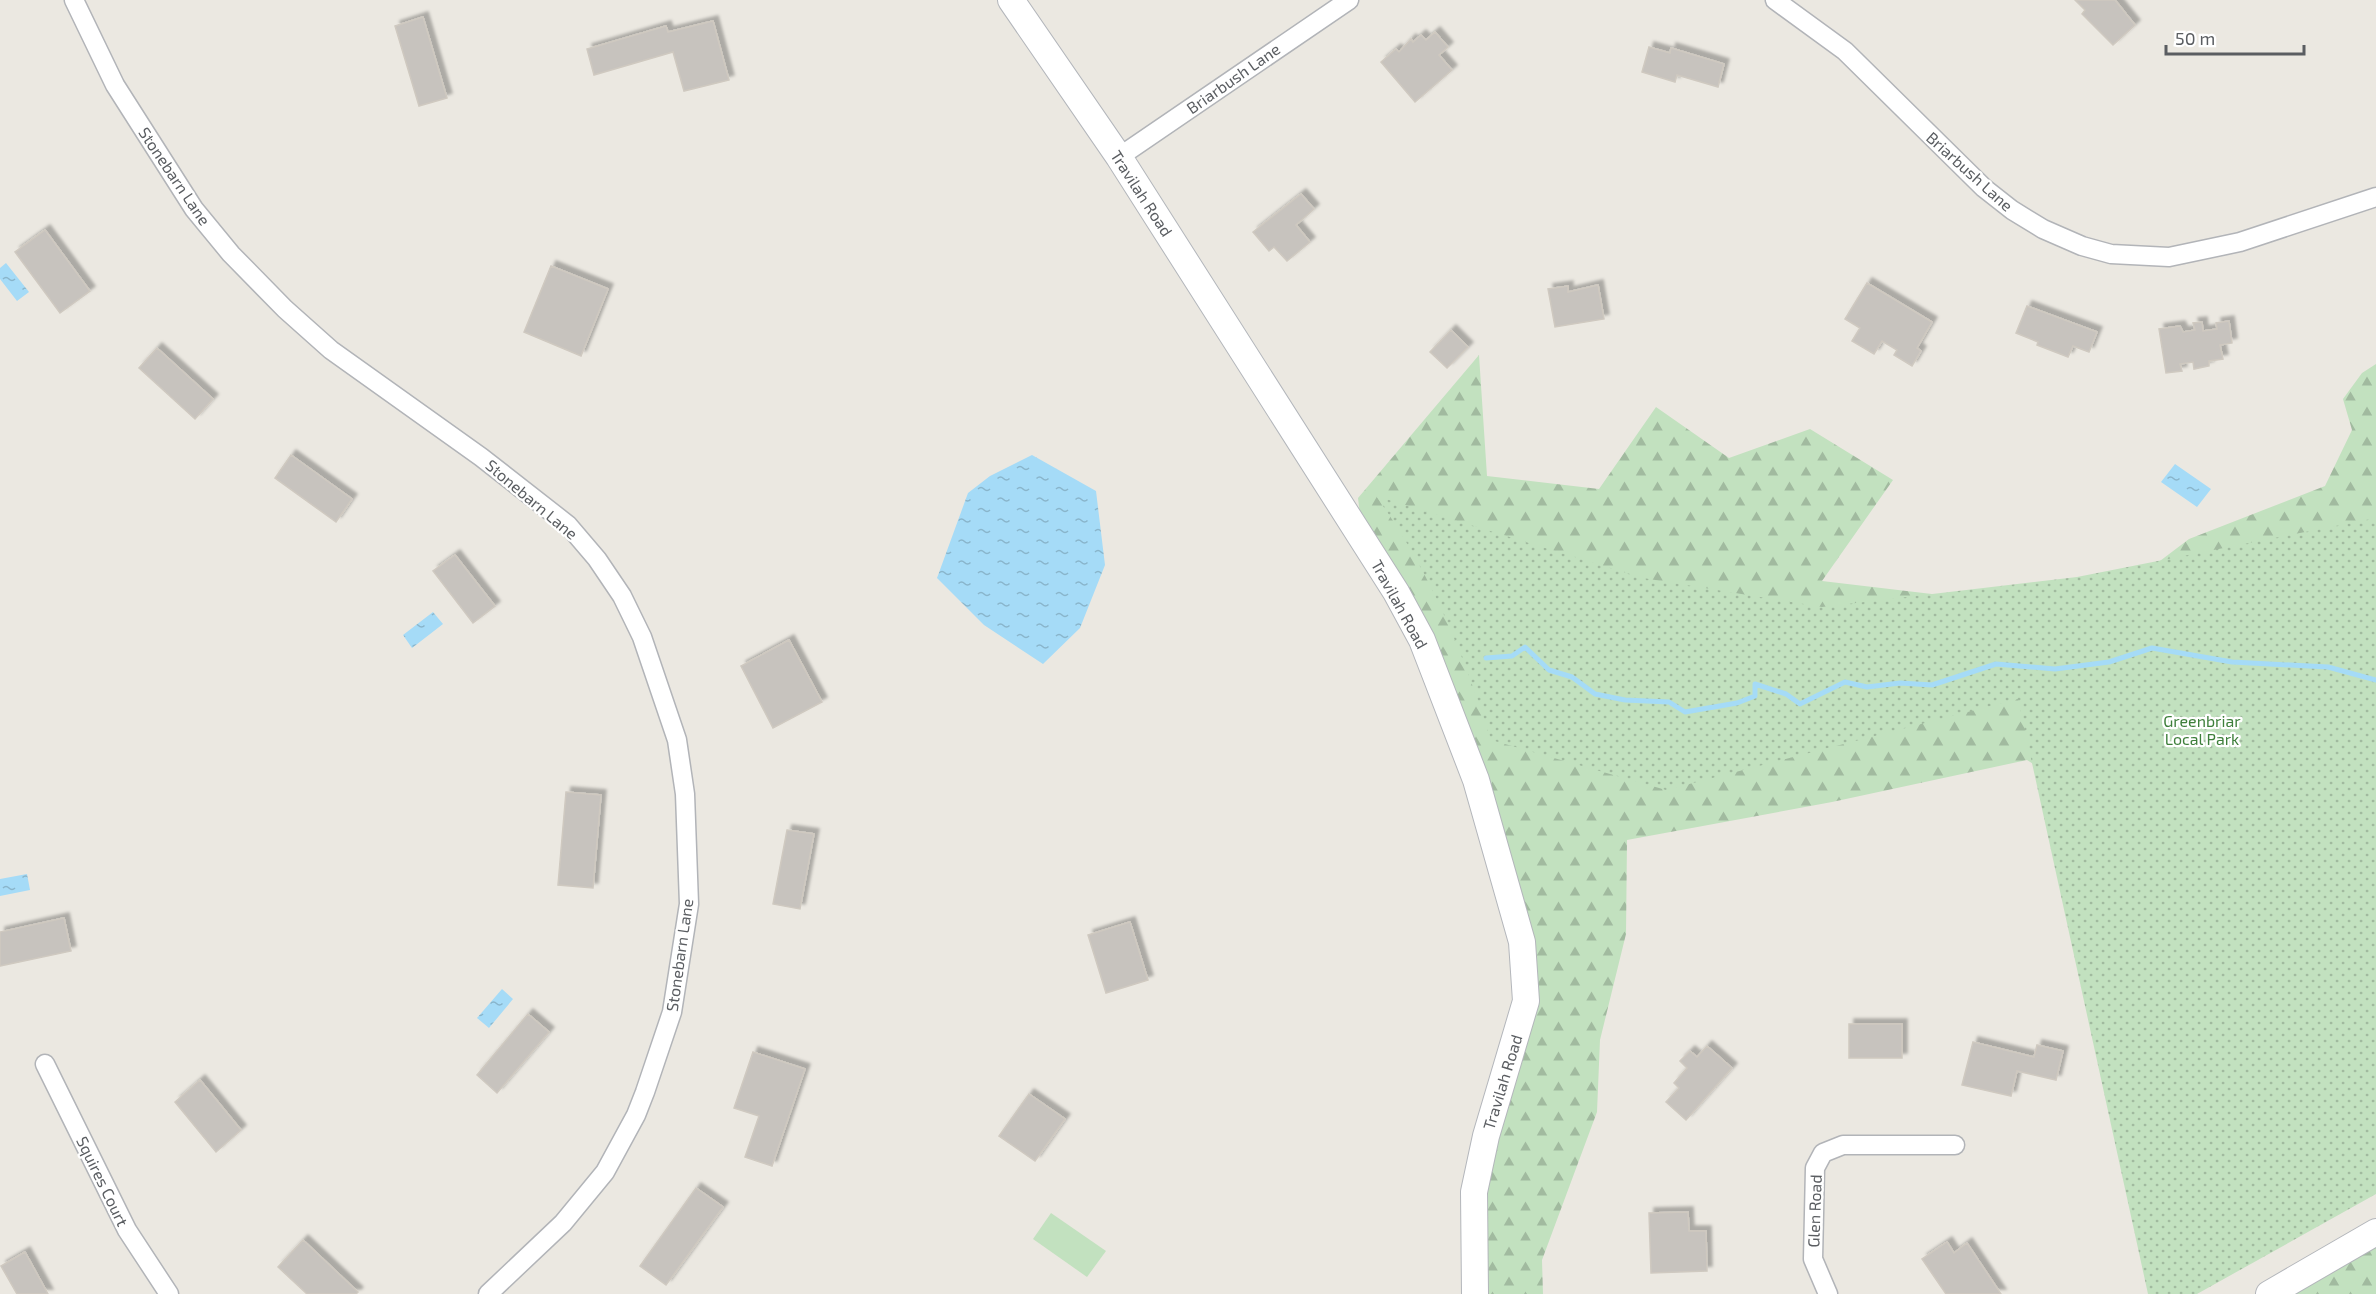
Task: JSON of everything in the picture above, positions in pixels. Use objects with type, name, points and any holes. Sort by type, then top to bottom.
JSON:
[{"type":"main road","name":"Travilah Road","points":[[1011,0],[1119,157],[1396,592],[1422,640],[1476,780],[1522,942],[1526,1001],[1486,1136],[1474,1192],[1475,1294]]},
{"type":"main road","points":[[2269,1294],[2376,1232]]},
{"type":"street","name":"Stonebarn Lane","points":[[74,0],[115,85],[194,209],[231,254],[285,309],[331,350],[516,484],[568,525],[597,559],[622,596],[642,637],[677,740],[685,794],[689,904],[672,1012],[645,1092],[636,1115],[604,1172],[563,1223],[488,1294]]},
{"type":"street","name":"Briarbush Lane","points":[[1119,157],[1349,0]]},
{"type":"street","name":"Briarbush Lane","points":[[1775,0],[1845,51],[1984,188],[2012,210],[2043,229],[2082,246],[2111,254],[2169,257],[2240,242],[2376,197]]},
{"type":"street","name":"Squires Court","points":[[45,1064],[127,1230],[169,1294]]},
{"type":"street","name":"Glen Road","points":[[1828,1294],[1813,1259],[1815,1168],[1823,1153],[1842,1145],[1956,1145]]},
{"type":"green space","points":[[1479,355],[1487,476],[1599,489],[1656,407],[1729,458],[1810,429],[1893,480],[1822,581],[2008,603],[2111,598],[2189,539],[2325,486],[2352,430],[2343,399],[2362,373],[2376,364],[2376,1075],[2063,783],[2027,760],[1832,802],[1627,840],[1626,934],[1600,1040],[1597,1112],[1542,1260],[1543,1294],[1475,1294],[1474,1192],[1526,1001],[1476,780],[1363,540],[1358,498]]},
{"type":"green space","name":"Greenbriar Local Park","points":[[1376,496],[1643,578],[1822,607],[2077,577],[2376,518],[2376,1194],[2197,1294],[2148,1294],[2018,699],[1666,790],[1491,740],[1457,644],[1429,583],[1413,553]]},
{"type":"green space","points":[[1051,1213],[1106,1251],[1087,1277],[1033,1239]]},
{"type":"green space","points":[[2376,1232],[2376,1294],[2269,1294]]},
{"type":"water","points":[[6,263],[29,292],[17,301],[0,279],[0,268]]},
{"type":"water","points":[[1032,455],[1096,491],[1105,565],[1080,628],[1043,664],[984,625],[937,578],[968,493],[990,476]]},
{"type":"water","points":[[2175,464],[2211,489],[2197,507],[2161,482]]},
{"type":"water","points":[[433,612],[443,624],[412,648],[403,635]]},
{"type":"water","points":[[27,874],[30,890],[0,896],[0,879]]},
{"type":"water","points":[[502,989],[513,999],[489,1028],[477,1018]]},
{"type":"building","points":[[2075,0],[2115,0],[2135,25],[2113,45],[2082,14],[2085,10]]},
{"type":"building","points":[[423,17],[447,98],[419,106],[395,26]]},
{"type":"building","points":[[713,21],[729,80],[684,91],[673,52],[594,75],[587,49],[666,26],[668,32]]},
{"type":"building","points":[[1435,32],[1448,47],[1439,55],[1452,70],[1415,102],[1381,62],[1396,49],[1399,52],[1411,39],[1413,42],[1421,35],[1426,40]]},
{"type":"building","points":[[1649,47],[1670,53],[1671,48],[1724,64],[1718,87],[1677,75],[1675,82],[1642,72]]},
{"type":"building","points":[[1301,194],[1314,209],[1296,225],[1310,242],[1287,261],[1274,247],[1269,251],[1253,232]]},
{"type":"building","points":[[45,230],[90,291],[60,313],[15,252]]},
{"type":"building","points":[[551,266],[608,289],[581,356],[524,332]]},
{"type":"building","points":[[1867,283],[1932,322],[1917,348],[1921,351],[1912,366],[1894,355],[1897,350],[1882,341],[1874,354],[1852,341],[1860,328],[1845,319]]},
{"type":"building","points":[[1598,285],[1604,319],[1555,327],[1548,289],[1568,286],[1568,292]]},
{"type":"building","points":[[2027,306],[2097,332],[2089,352],[2073,346],[2068,357],[2037,345],[2038,342],[2016,333]]},
{"type":"building","points":[[2229,321],[2232,343],[2220,345],[2223,359],[2209,361],[2209,366],[2194,369],[2193,362],[2180,364],[2182,371],[2166,373],[2159,329],[2180,326],[2183,332],[2195,330],[2193,323],[2202,322],[2203,331],[2217,329],[2216,323]]},
{"type":"building","points":[[1451,330],[1468,347],[1447,368],[1430,352]]},
{"type":"building","points":[[157,348],[213,399],[195,419],[139,368]]},
{"type":"building","points":[[291,455],[352,499],[336,522],[275,478]]},
{"type":"building","points":[[455,555],[495,606],[473,623],[433,571]]},
{"type":"building","points":[[789,640],[822,702],[773,728],[741,666]]},
{"type":"building","points":[[566,792],[601,795],[593,888],[558,885]]},
{"type":"building","points":[[787,830],[814,834],[800,909],[773,904]]},
{"type":"building","points":[[64,918],[71,951],[0,966],[0,932]]},
{"type":"building","points":[[1130,922],[1148,980],[1106,993],[1088,935]]},
{"type":"building","points":[[528,1014],[549,1032],[497,1093],[477,1075]]},
{"type":"building","points":[[1849,1024],[1902,1024],[1902,1058],[1849,1058]]},
{"type":"building","points":[[1973,1042],[2034,1057],[2037,1045],[2063,1051],[2056,1080],[2017,1071],[2011,1096],[1962,1085]]},
{"type":"building","points":[[1707,1046],[1732,1068],[1686,1120],[1666,1102],[1679,1088],[1674,1083],[1687,1068],[1680,1061],[1690,1051],[1697,1057]]},
{"type":"building","points":[[753,1052],[805,1069],[772,1166],[745,1157],[759,1116],[734,1108]]},
{"type":"building","points":[[200,1080],[241,1130],[216,1152],[175,1102]]},
{"type":"building","points":[[1029,1094],[1065,1119],[1035,1161],[999,1136]]},
{"type":"building","points":[[696,1188],[723,1207],[666,1285],[640,1266]]},
{"type":"building","points":[[1688,1212],[1689,1231],[1706,1231],[1707,1271],[1651,1273],[1649,1213]]},
{"type":"building","points":[[303,1240],[358,1292],[356,1294],[307,1294],[278,1267]]},
{"type":"building","points":[[1947,1242],[1954,1253],[1967,1243],[2001,1294],[1946,1294],[1922,1259]]},
{"type":"building","points":[[25,1252],[48,1294],[17,1294],[1,1266]]},
{"type":"waterway","points":[[1486,658],[1512,656],[1525,647],[1549,670],[1572,677],[1595,694],[1625,700],[1669,702],[1685,712],[1737,703],[1755,696],[1755,684],[1786,694],[1800,704],[1845,682],[1867,687],[1900,683],[1932,685],[1996,664],[2055,669],[2109,662],[2152,648],[2232,662],[2328,667],[2376,680]]}]
